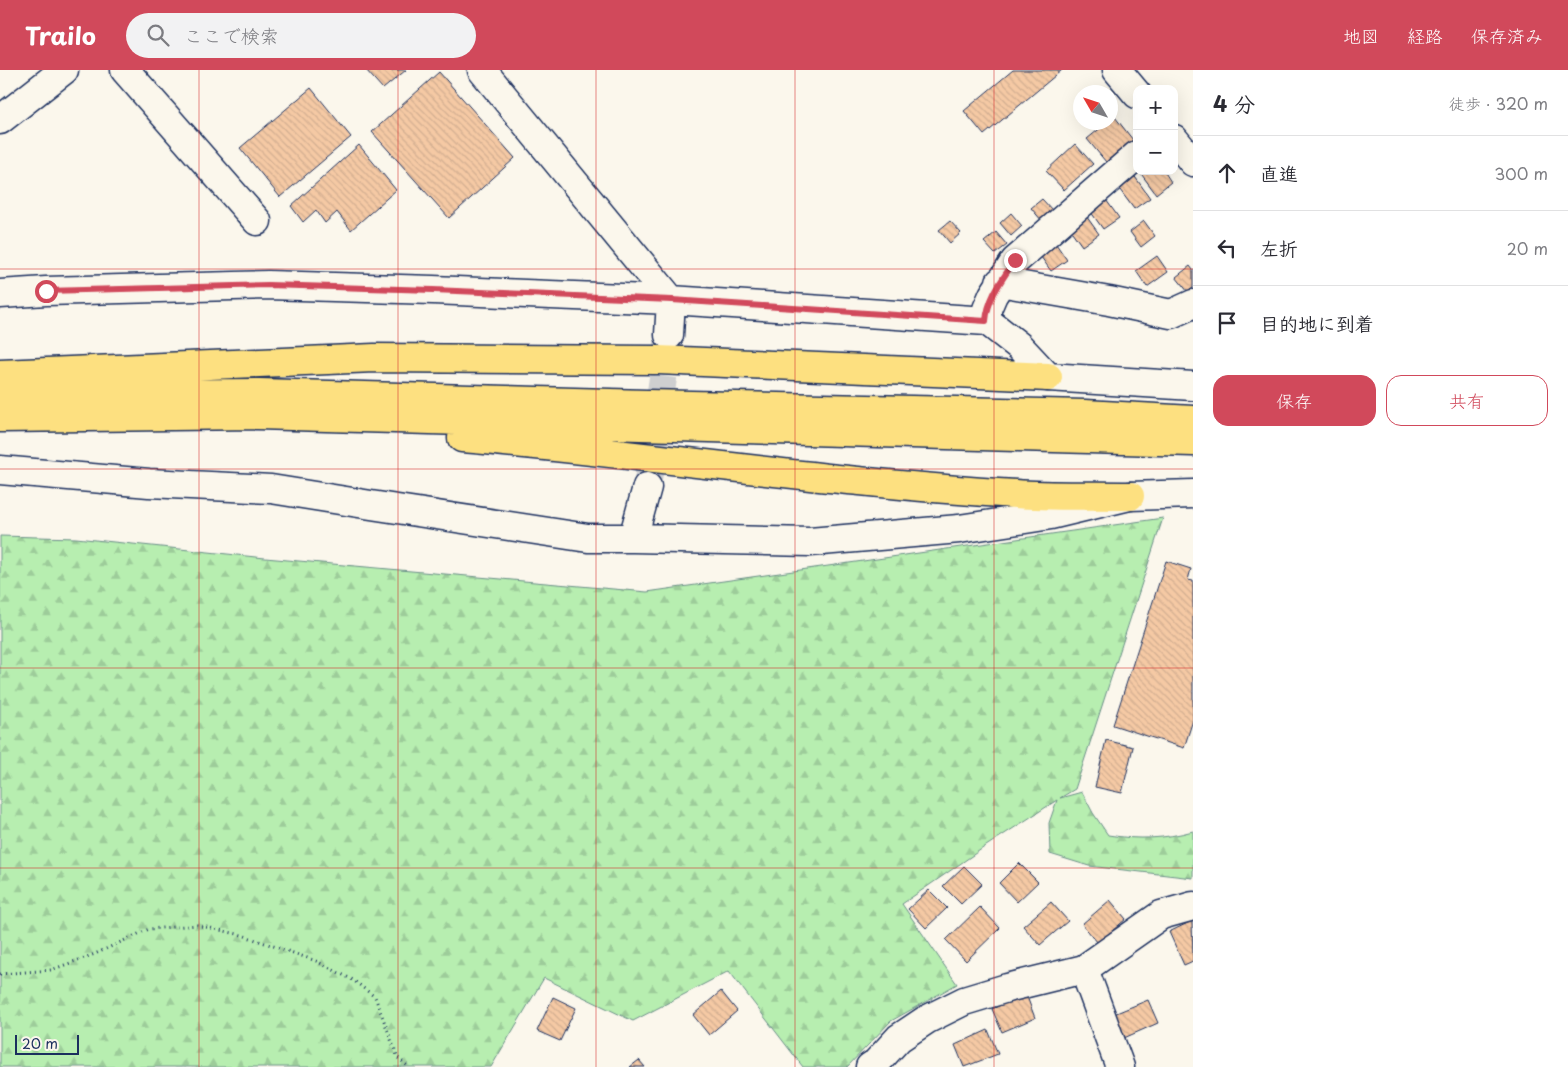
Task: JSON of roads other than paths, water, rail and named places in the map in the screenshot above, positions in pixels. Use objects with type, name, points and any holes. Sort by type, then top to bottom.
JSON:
[{"type":"highway","points":[[0,374],[394,358],[658,360],[1048,377]]},
{"type":"highway","points":[[0,395],[260,393],[627,404],[1085,414],[1193,420]]},
{"type":"highway","points":[[0,418],[257,415],[1193,442]]},
{"type":"highway","points":[[222,416],[540,445],[902,485],[1018,494],[1130,496]]},
{"type":"street","points":[[0,120],[64,70]]},
{"type":"street","points":[[125,70],[257,221]]},
{"type":"street","points":[[482,70],[672,300],[669,336]]},
{"type":"street","points":[[1117,70],[1133,89]]},
{"type":"street","points":[[1178,144],[1193,162]]},
{"type":"street","points":[[987,315],[1000,282],[1015,260],[1133,158]]},
{"type":"street","points":[[1000,282],[1170,314],[1193,304]]},
{"type":"street","points":[[0,294],[268,285],[423,289],[987,315],[1048,377],[1193,386]]},
{"type":"street","points":[[0,470],[149,483],[271,489],[588,538],[810,542],[949,530],[1051,515],[1130,496],[1193,494]]},
{"type":"street","points":[[633,538],[647,486]]},
{"type":"street","points":[[870,1067],[876,1064],[900,1038],[926,1020],[964,1001],[1084,969],[1161,915],[1193,906]]},
{"type":"street","points":[[1084,969],[1120,1067]]},
{"type":"tunnel","points":[[647,487],[669,337]]}]
